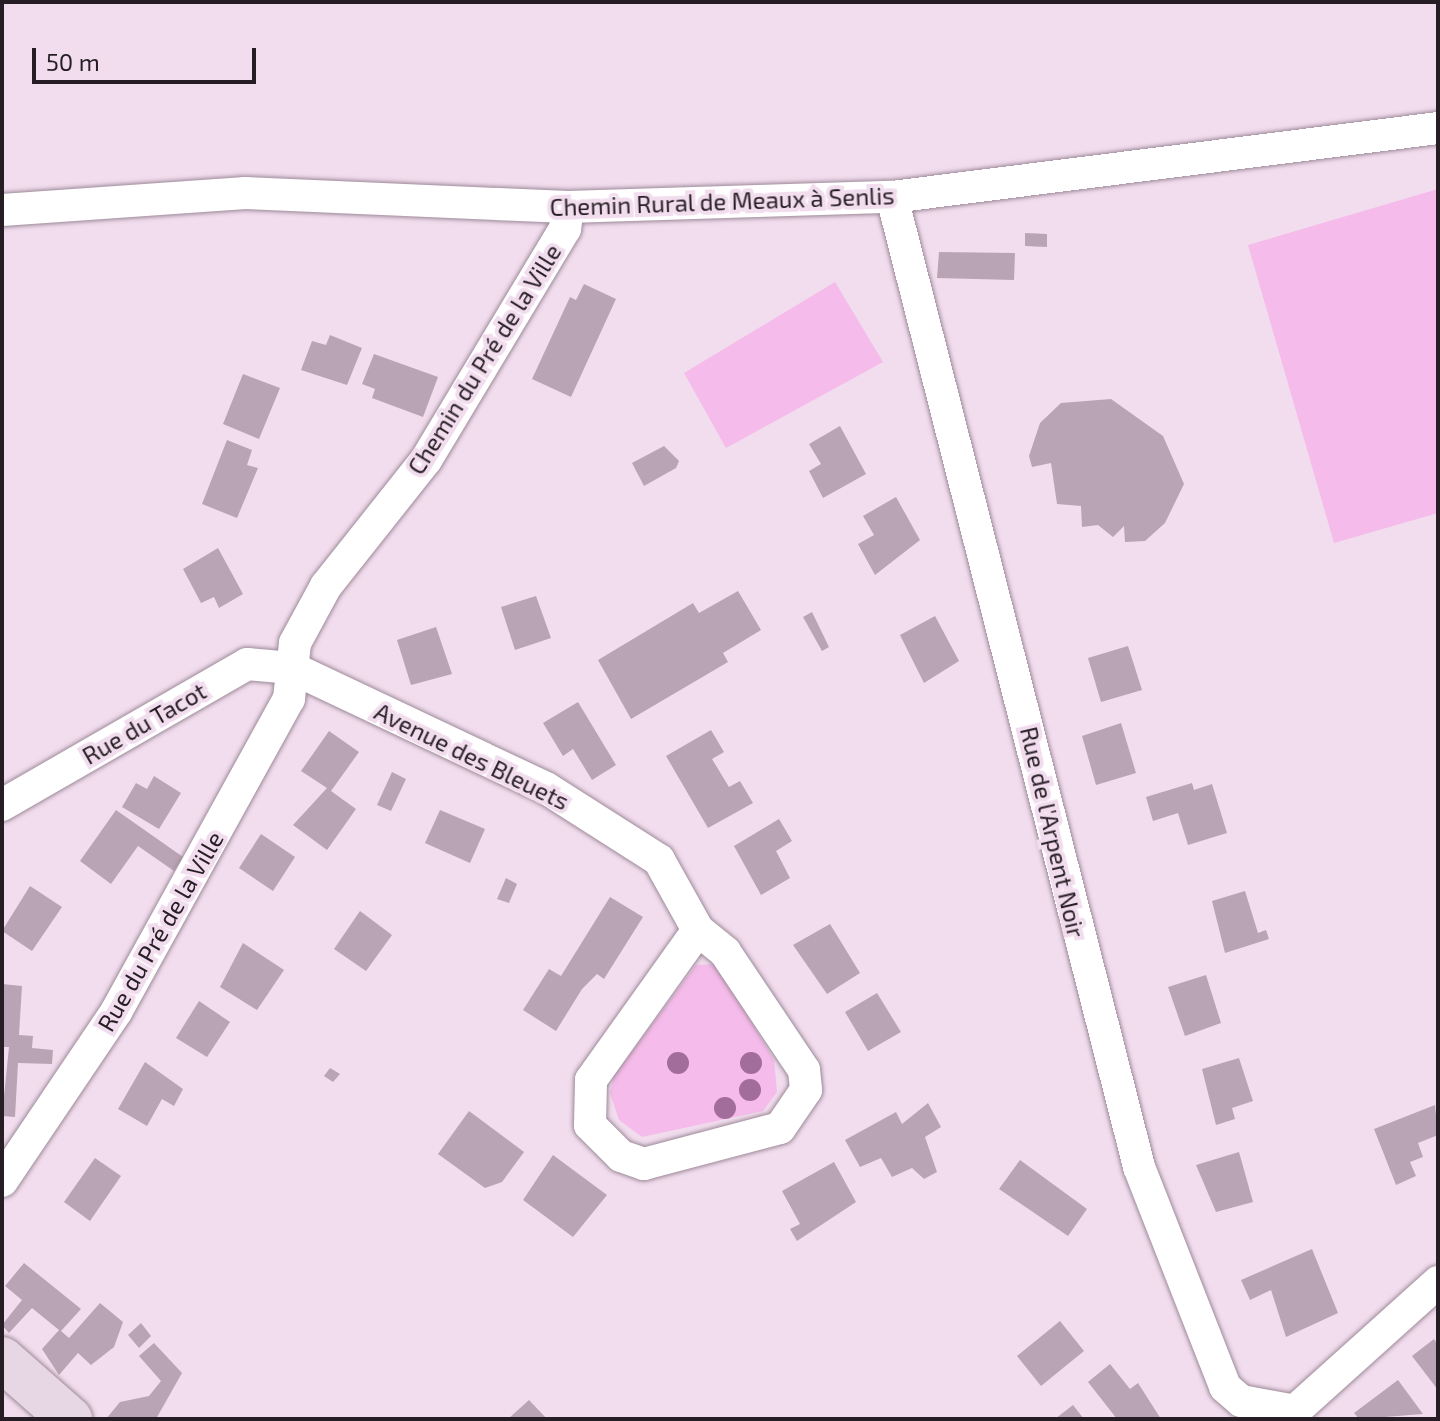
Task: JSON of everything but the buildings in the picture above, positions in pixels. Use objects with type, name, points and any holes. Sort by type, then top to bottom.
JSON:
[{"type":"street","name":"Chemin Rural de Meaux à Senlis","points":[[2,210],[245,193],[568,207],[892,197],[1438,128]]},
{"type":"street","name":"Rue de l'Arpent Noir","points":[[892,197],[1122,1110],[1167,1250],[1226,1403],[1241,1401],[1288,1415]]},
{"type":"street","name":"Chemin du Pré de la Ville","points":[[292,668],[295,643],[326,586],[426,460],[565,229],[568,207]]},
{"type":"street","name":"Rue du Tacot","points":[[2,805],[247,664],[292,668]]},
{"type":"street","name":"Avenue des Bleuets","points":[[292,668],[546,788],[646,852],[688,902],[698,930],[734,965],[804,1070],[806,1090],[780,1128],[644,1164],[611,1149],[590,1125],[591,1080],[679,966],[698,930]]},
{"type":"street","name":"Rue du Pré de la Ville","points":[[2,1181],[116,1012],[289,699],[292,668]]},
{"type":"street","points":[[1288,1415],[1438,1282]]},
{"type":"street","points":[[2,1359],[70,1419]]},
{"type":"shaded area","points":[[1438,189],[1438,513],[1334,543],[1248,245]]},
{"type":"shaded area","points":[[835,282],[883,362],[726,448],[684,373]]},
{"type":"shaded area","points":[[717,964],[774,1060],[777,1092],[763,1111],[642,1137],[619,1120],[610,1093],[614,1076],[696,965]]}]
